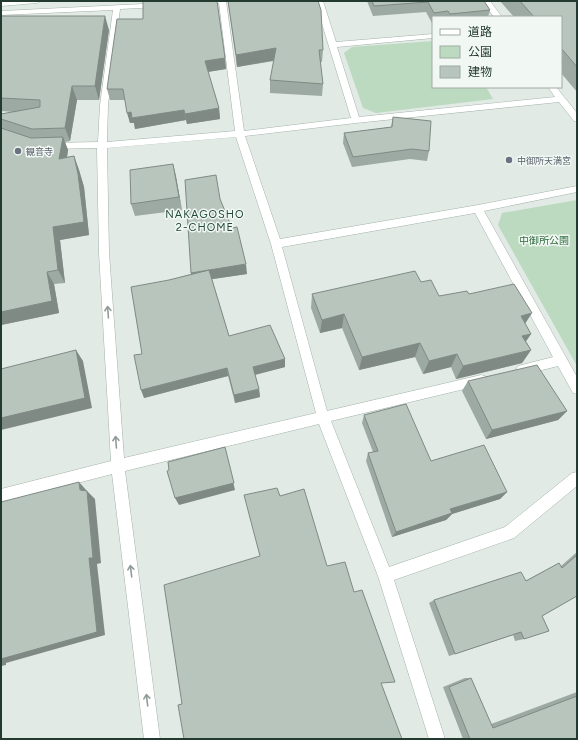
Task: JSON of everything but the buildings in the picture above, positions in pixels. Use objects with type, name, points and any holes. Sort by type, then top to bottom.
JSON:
[{"type":"street","points":[[1,4],[37,1]]},
{"type":"street","points":[[192,3],[222,1],[240,134],[276,244],[323,418],[385,576],[437,739]]},
{"type":"street","points":[[319,1],[356,120]]},
{"type":"street","points":[[486,1],[497,16]]},
{"type":"street","points":[[1,13],[170,4]]},
{"type":"street","points":[[117,7],[104,104],[102,145],[104,253],[118,466],[152,739]]},
{"type":"street","points":[[333,45],[432,36]]},
{"type":"street","points":[[553,88],[577,119]]},
{"type":"street","points":[[38,147],[102,145],[240,134],[356,120],[561,99]]},
{"type":"street","points":[[276,244],[478,210],[577,189]]},
{"type":"street","points":[[478,210],[560,361],[577,389]]},
{"type":"street","points":[[507,374],[560,361]]},
{"type":"street","points":[[1,496],[118,466],[491,377]]},
{"type":"street","points":[[385,576],[509,533],[577,478]]},
{"type":"green space","points":[[432,41],[432,88],[487,88],[493,99],[376,113],[363,108],[344,53],[352,47]]},
{"type":"green space","name":"中御所公園","points":[[577,200],[577,366],[498,225],[502,213]]},
{"type":"place","name":"観音寺","points":[[18,151]]},
{"type":"place","name":"中御所天満宮","points":[[509,160]]},
{"type":"district","name":"NAKAGOSHO 2-CHOME","points":[[205,220]]}]
